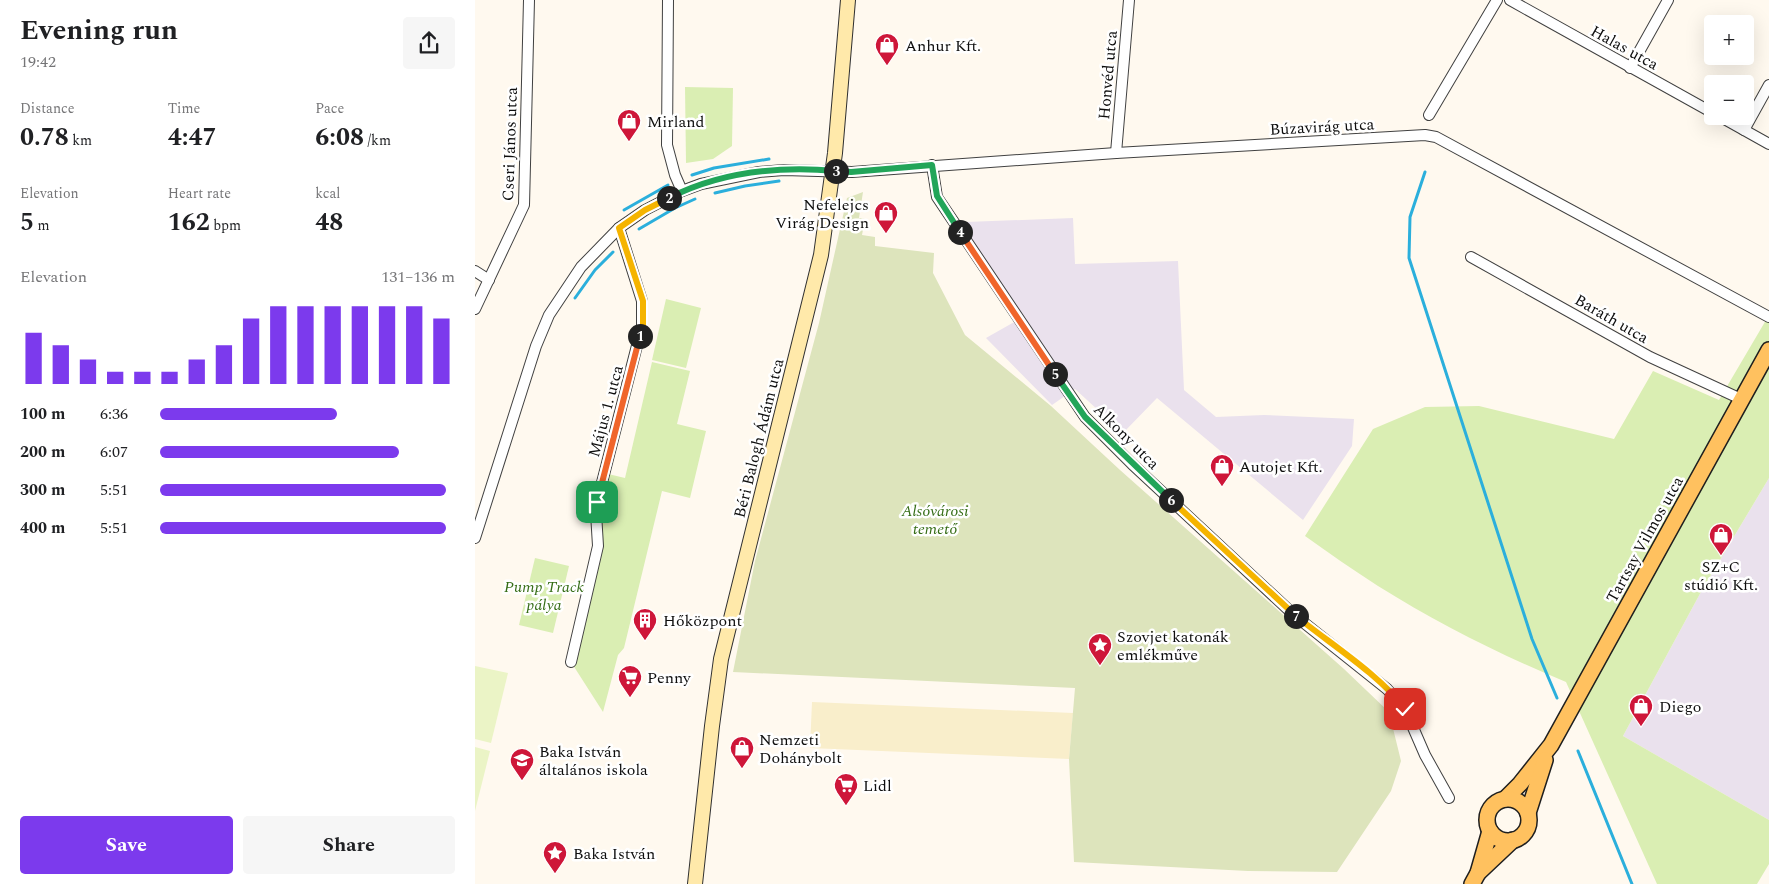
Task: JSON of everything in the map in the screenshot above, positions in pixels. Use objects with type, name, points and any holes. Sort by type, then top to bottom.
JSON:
[{"type":"main road","name":"Tartsay Vilmos utca","points":[[1551,745],[1769,350]]},
{"type":"main road","points":[[1475,879],[1490,831],[1487,819],[1489,811],[1496,802],[1505,799],[1521,784],[1551,745]]},
{"type":"main road","points":[[1475,879],[1513,840],[1522,835],[1527,827],[1528,813],[1551,745]]},
{"type":"main road","points":[[1505,799],[1521,803],[1528,813]]},
{"type":"main road","points":[[1490,831],[1502,840],[1513,840]]},
{"type":"street","name":"Cseri János utca","points":[[475,309],[524,206],[529,0]]},
{"type":"street","points":[[668,0],[667,145],[675,175],[682,191]]},
{"type":"street","name":"Béri Balogh Ádám utca","points":[[695,884],[721,659],[821,255],[833,170],[848,0]]},
{"type":"street","name":"Honvéd utca","points":[[1117,153],[1129,0]]},
{"type":"street","points":[[1429,115],[1497,0]]},
{"type":"street","name":"Halas utca","points":[[1510,0],[1524,4],[1630,68],[1704,108]]},
{"type":"street","points":[[1630,68],[1668,0]]},
{"type":"street","points":[[1744,130],[1769,85]]},
{"type":"street","points":[[1735,125],[1769,144]]},
{"type":"street","name":"Búzavirág utca","points":[[833,170],[851,172],[1117,153],[1409,136],[1436,137],[1769,317]]},
{"type":"street","name":"Alkony utca","points":[[932,165],[937,196],[1085,417],[1132,464],[1293,614],[1387,689],[1405,709],[1425,755],[1449,798]]},
{"type":"street","points":[[475,538],[536,346],[549,315],[581,267],[619,228],[645,210],[682,191],[701,184],[759,172],[833,170]]},
{"type":"street","name":"Május 1. utca","points":[[571,662],[598,546],[597,502],[643,326],[643,301],[619,228]]},
{"type":"street","name":"Baráth utca","points":[[1471,257],[1650,357],[1741,399]]},
{"type":"street","points":[[475,271],[489,280]]},
{"type":"shaded area","points":[[1073,218],[1075,264],[1178,261],[1184,390],[1216,417],[1264,415],[1354,419],[1352,446],[1303,520],[1157,398],[1123,433],[1075,389],[1052,405],[986,338],[1016,321],[955,230],[966,222]]},
{"type":"shaded area","points":[[1769,478],[1769,820],[1623,736],[1702,590]]},
{"type":"shaded area","points":[[812,702],[1073,713],[1069,759],[810,748]]},
{"type":"green space","points":[[685,87],[733,88],[732,146],[713,159],[686,163]]},
{"type":"green space","name":"Alsóvárosi temető","points":[[863,192],[859,218],[865,219],[862,235],[875,237],[875,246],[934,253],[933,273],[965,335],[1051,406],[1120,470],[1344,669],[1389,712],[1401,761],[1391,791],[1337,872],[1248,871],[1074,862],[1069,759],[1075,688],[733,672],[755,561],[819,323],[847,198]]},
{"type":"green space","points":[[666,299],[701,308],[686,368],[652,360]]},
{"type":"green space","points":[[1769,315],[1769,478],[1702,590],[1623,736],[1769,820],[1769,864],[1757,884],[1657,884],[1566,682],[1517,661],[1446,626],[1400,600],[1305,536],[1373,429],[1425,407],[1479,406],[1614,439],[1653,371],[1719,400]]},
{"type":"green space","points":[[652,362],[690,371],[677,424],[706,431],[690,498],[662,491],[624,648],[618,655],[603,712],[571,662],[598,546],[604,473],[625,478]]},
{"type":"green space","name":"Pump Track pálya","points":[[535,558],[569,566],[553,633],[519,625]]},
{"type":"green space","points":[[475,666],[508,673],[491,743],[475,739]]},
{"type":"green space","points":[[475,747],[490,751],[475,811]]},
{"type":"waterway","points":[[692,175],[714,168],[769,159]]},
{"type":"waterway","points":[[1425,172],[1410,217],[1409,258],[1532,639],[1557,698]]},
{"type":"waterway","points":[[715,193],[779,181]]},
{"type":"waterway","points":[[624,210],[668,185]]},
{"type":"waterway","points":[[639,229],[675,208],[695,199]]},
{"type":"waterway","points":[[575,298],[595,270],[613,252]]},
{"type":"waterway","points":[[1578,751],[1632,884]]},
{"type":"place","name":"Anhur Kft.","points":[[887,66]]},
{"type":"place","name":"Mirland","points":[[629,142]]},
{"type":"place","name":"Nefelejcs Virág Design","points":[[886,234]]},
{"type":"place","name":"Autojet Kft.","points":[[1222,487]]},
{"type":"place","name":"SZ+C stúdió Kft.","points":[[1721,556]]},
{"type":"place","name":"Hőközpont","points":[[645,641]]},
{"type":"place","name":"Szovjet katonák emlékműve","points":[[1100,666]]},
{"type":"place","name":"Penny","points":[[630,698]]},
{"type":"place","name":"Diego","points":[[1641,727]]},
{"type":"place","name":"Nemzeti Dohánybolt","points":[[742,769]]},
{"type":"place","name":"Baka István általános iskola","points":[[522,781]]},
{"type":"place","name":"Lidl","points":[[846,806]]},
{"type":"place","name":"Baka István","points":[[555,874]]},
{"type":"route","points":[[597,502],[643,326],[643,301],[619,228],[645,210],[682,191],[701,184],[736,176],[784,170],[851,172],[932,165],[937,196],[1085,417],[1132,464],[1293,614],[1371,675],[1405,709]]}]
